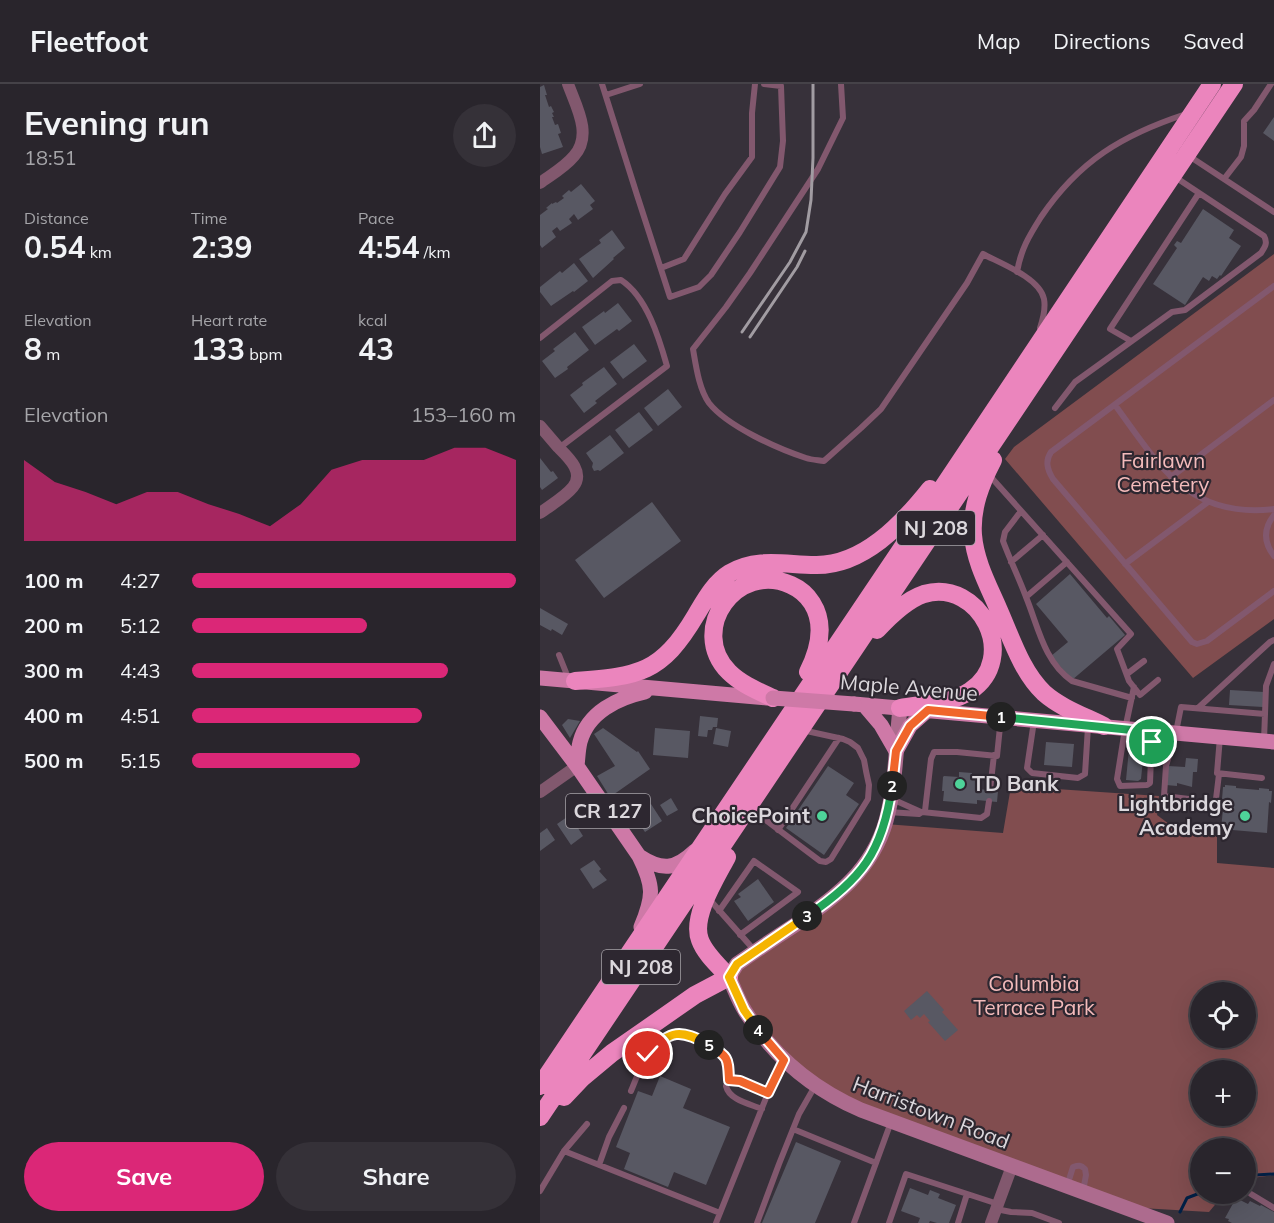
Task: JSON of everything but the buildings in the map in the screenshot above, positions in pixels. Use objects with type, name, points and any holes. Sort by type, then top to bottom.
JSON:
[{"type":"highway","name":"NJ 208","points":[[540,1086],[1212,84]]},
{"type":"highway","name":"NJ 208","points":[[540,1117],[1234,84]]},
{"type":"highway","points":[[1068,332],[998,450],[987,473],[976,501],[973,534],[975,551],[981,567],[1019,657],[1036,684],[1046,695],[1096,726]]},
{"type":"highway","points":[[572,681],[627,675],[640,672],[657,663],[681,639],[717,584],[729,574],[744,567],[758,563],[828,565],[854,557],[866,550],[892,529],[926,495],[1002,398]]},
{"type":"highway","points":[[771,742],[818,650],[820,622],[816,609],[798,588],[779,581],[760,580],[738,588],[721,606],[714,628],[714,641],[720,658],[730,673],[740,681],[773,698]]},
{"type":"highway","points":[[803,727],[869,640],[903,606],[925,594],[937,592],[956,596],[973,605],[985,620],[992,638],[991,664],[985,676],[977,686],[957,698],[900,708]]},
{"type":"highway","points":[[540,1126],[569,1092],[596,1066],[695,996],[729,977],[705,950],[697,924],[699,915],[713,904],[729,853],[746,813]]},
{"type":"highway","points":[[540,1079],[561,1054]]},
{"type":"main road","name":"Maple Avenue","points":[[540,678],[1269,741]]},
{"type":"main road","points":[[578,766],[580,742],[584,730],[601,711],[622,699],[658,689]]},
{"type":"main road","points":[[859,705],[881,725],[896,751]]},
{"type":"main road","points":[[896,751],[910,726],[928,710]]},
{"type":"main road","name":"CR 127","points":[[540,717],[578,766],[639,856]]},
{"type":"main road","points":[[639,856],[656,866],[666,867],[685,860],[703,843]]},
{"type":"main road","points":[[632,949],[650,904],[651,893],[646,871],[639,856]]},
{"type":"street","points":[[540,183],[573,158],[579,151],[582,141],[583,126],[568,84]]},
{"type":"street","points":[[540,426],[570,460],[576,470],[577,478],[575,485],[540,513]]},
{"type":"street","points":[[729,977],[737,964],[842,890],[867,862],[877,843],[889,805],[900,708]]},
{"type":"street","points":[[540,792],[578,766]]},
{"type":"street","name":"Harristown Road","points":[[729,977],[744,1010],[784,1060],[816,1086],[841,1102],[1167,1223]]},
{"type":"street","points":[[992,1223],[1012,1166]]},
{"type":"lane","points":[[603,84],[670,297],[699,287],[711,275],[780,167],[783,141],[781,86],[764,84]]},
{"type":"lane","points":[[606,95],[640,84]]},
{"type":"lane","points":[[661,268],[684,259],[725,194],[752,157],[754,84]]},
{"type":"lane","points":[[841,84],[843,118],[818,169],[744,281],[693,349],[699,379],[709,402],[730,422],[761,440],[807,458],[824,460],[880,409],[967,283],[983,254],[1017,272],[1038,288],[1044,301],[1043,319],[1035,349]]},
{"type":"lane","points":[[1224,179],[1241,157],[1244,146],[1244,122],[1271,84]]},
{"type":"lane","points":[[1017,272],[1020,254],[1028,237],[1056,197],[1079,171],[1107,149],[1136,133],[1194,112]]},
{"type":"lane","points":[[1187,155],[1274,212]]},
{"type":"lane","points":[[1055,408],[1075,382],[1172,312],[1185,310],[1261,253],[1266,246],[1264,236],[1173,175]]},
{"type":"lane","points":[[1131,341],[1110,329],[1199,193]]},
{"type":"lane","points":[[540,338],[612,282],[621,280],[628,285],[648,313],[660,341],[667,366],[559,448]]},
{"type":"lane","points":[[1274,286],[1051,452],[1047,462],[1047,468],[1053,479],[1192,642],[1197,644],[1207,641],[1274,591]]},
{"type":"lane","points":[[1171,477],[1274,400]]},
{"type":"lane","points":[[1115,405],[1160,466],[1190,492],[1220,506],[1256,510],[1274,509]]},
{"type":"lane","points":[[987,473],[1131,634],[1117,649],[1129,681],[1140,695],[1158,680]]},
{"type":"lane","points":[[1125,564],[1208,502]]},
{"type":"lane","points":[[1021,511],[1005,532],[1003,541],[1048,656],[1072,681],[1132,698]]},
{"type":"lane","points":[[1274,515],[1267,526],[1265,536],[1267,546],[1274,556]]},
{"type":"lane","points":[[1011,562],[1043,535]]},
{"type":"lane","points":[[1026,597],[1067,562]]},
{"type":"lane","points":[[1198,708],[1274,640]]},
{"type":"lane","points":[[560,655],[572,681]]},
{"type":"lane","points":[[1127,674],[1144,661]]},
{"type":"lane","points":[[1269,741],[1265,714],[1266,686],[1274,664]]},
{"type":"lane","points":[[1134,687],[1117,779],[1120,786],[1150,783],[1152,732]]},
{"type":"lane","points":[[1189,799],[1164,796],[1166,766],[1181,707],[1265,714]]},
{"type":"lane","points":[[922,813],[925,811],[931,759],[934,752],[997,756],[1001,717]]},
{"type":"lane","points":[[1034,721],[1027,768],[1032,773],[1078,778],[1085,774],[1096,726]]},
{"type":"lane","points":[[746,813],[778,830],[820,861],[826,862],[831,859],[868,800],[869,785],[864,760],[858,748],[850,742],[803,727]]},
{"type":"lane","points":[[1216,799],[1220,737]]},
{"type":"lane","points":[[778,830],[839,738]]},
{"type":"lane","points":[[990,790],[994,755]]},
{"type":"lane","points":[[1219,774],[1263,777]]},
{"type":"lane","points":[[889,805],[919,814],[981,818],[987,814],[989,801]]},
{"type":"lane","points":[[889,805],[922,813]]},
{"type":"lane","points":[[740,934],[798,892],[754,861],[713,904],[755,951]]},
{"type":"lane","points":[[631,1091],[648,1054],[670,1035],[683,1033],[723,1054],[728,1063],[727,1091],[733,1097],[762,1109]]},
{"type":"lane","points":[[716,1223],[768,1093],[784,1060]]},
{"type":"lane","points":[[729,1080],[740,1081],[768,1093]]},
{"type":"lane","points":[[757,1223],[799,1114],[816,1086]]},
{"type":"lane","points":[[599,1165],[609,1137],[624,1108]]},
{"type":"lane","points":[[854,1223],[891,1122]]},
{"type":"lane","points":[[540,1191],[564,1151],[587,1124]]},
{"type":"lane","points":[[793,1129],[876,1163]]},
{"type":"lane","points":[[564,1151],[720,1213]]},
{"type":"lane","points":[[1067,1186],[1074,1167],[1082,1166],[1086,1175],[1083,1192]]},
{"type":"lane","points":[[889,1223],[906,1174],[967,1194],[1011,1212],[1032,1213],[1059,1223]]},
{"type":"lane","points":[[958,1223],[967,1194]]},
{"type":"lane","points":[[1256,1197],[1274,1208]]},
{"type":"green space","name":"Fairlawn Cemetery","points":[[1274,254],[1274,619],[1193,678],[1005,459],[1014,447]]},
{"type":"green space","name":"Columbia Terrace Park","points":[[1011,786],[1159,796],[1157,815],[1181,833],[1217,836],[1217,863],[1274,868],[1274,1175],[1256,1177],[1256,1138],[1190,1138],[1190,1204],[1216,1204],[1209,1212],[1124,1207],[861,1110],[789,1065],[729,977],[842,890],[885,824],[1003,833]]},
{"type":"waterway","points":[[1256,1175],[1274,1174]]},
{"type":"waterway","points":[[1180,1212],[1187,1198],[1190,1197]]},
{"type":"railway","points":[[742,332],[790,262],[806,232],[811,200],[813,158],[813,84]]},
{"type":"railway","points":[[750,337],[797,267],[805,251]]},
{"type":"place","name":"TD Bank","points":[[960,784]]},
{"type":"place","name":"ChoicePoint","points":[[822,816]]},
{"type":"place","name":"Lightbridge Academy","points":[[1245,816]]},
{"type":"route","points":[[648,1054],[670,1035],[683,1033],[723,1054],[728,1063],[729,1080],[740,1081],[768,1093],[784,1060],[744,1010],[729,977],[737,964],[842,890],[867,862],[885,824],[891,798],[896,751],[910,726],[928,710],[1152,732],[1152,742]]}]
